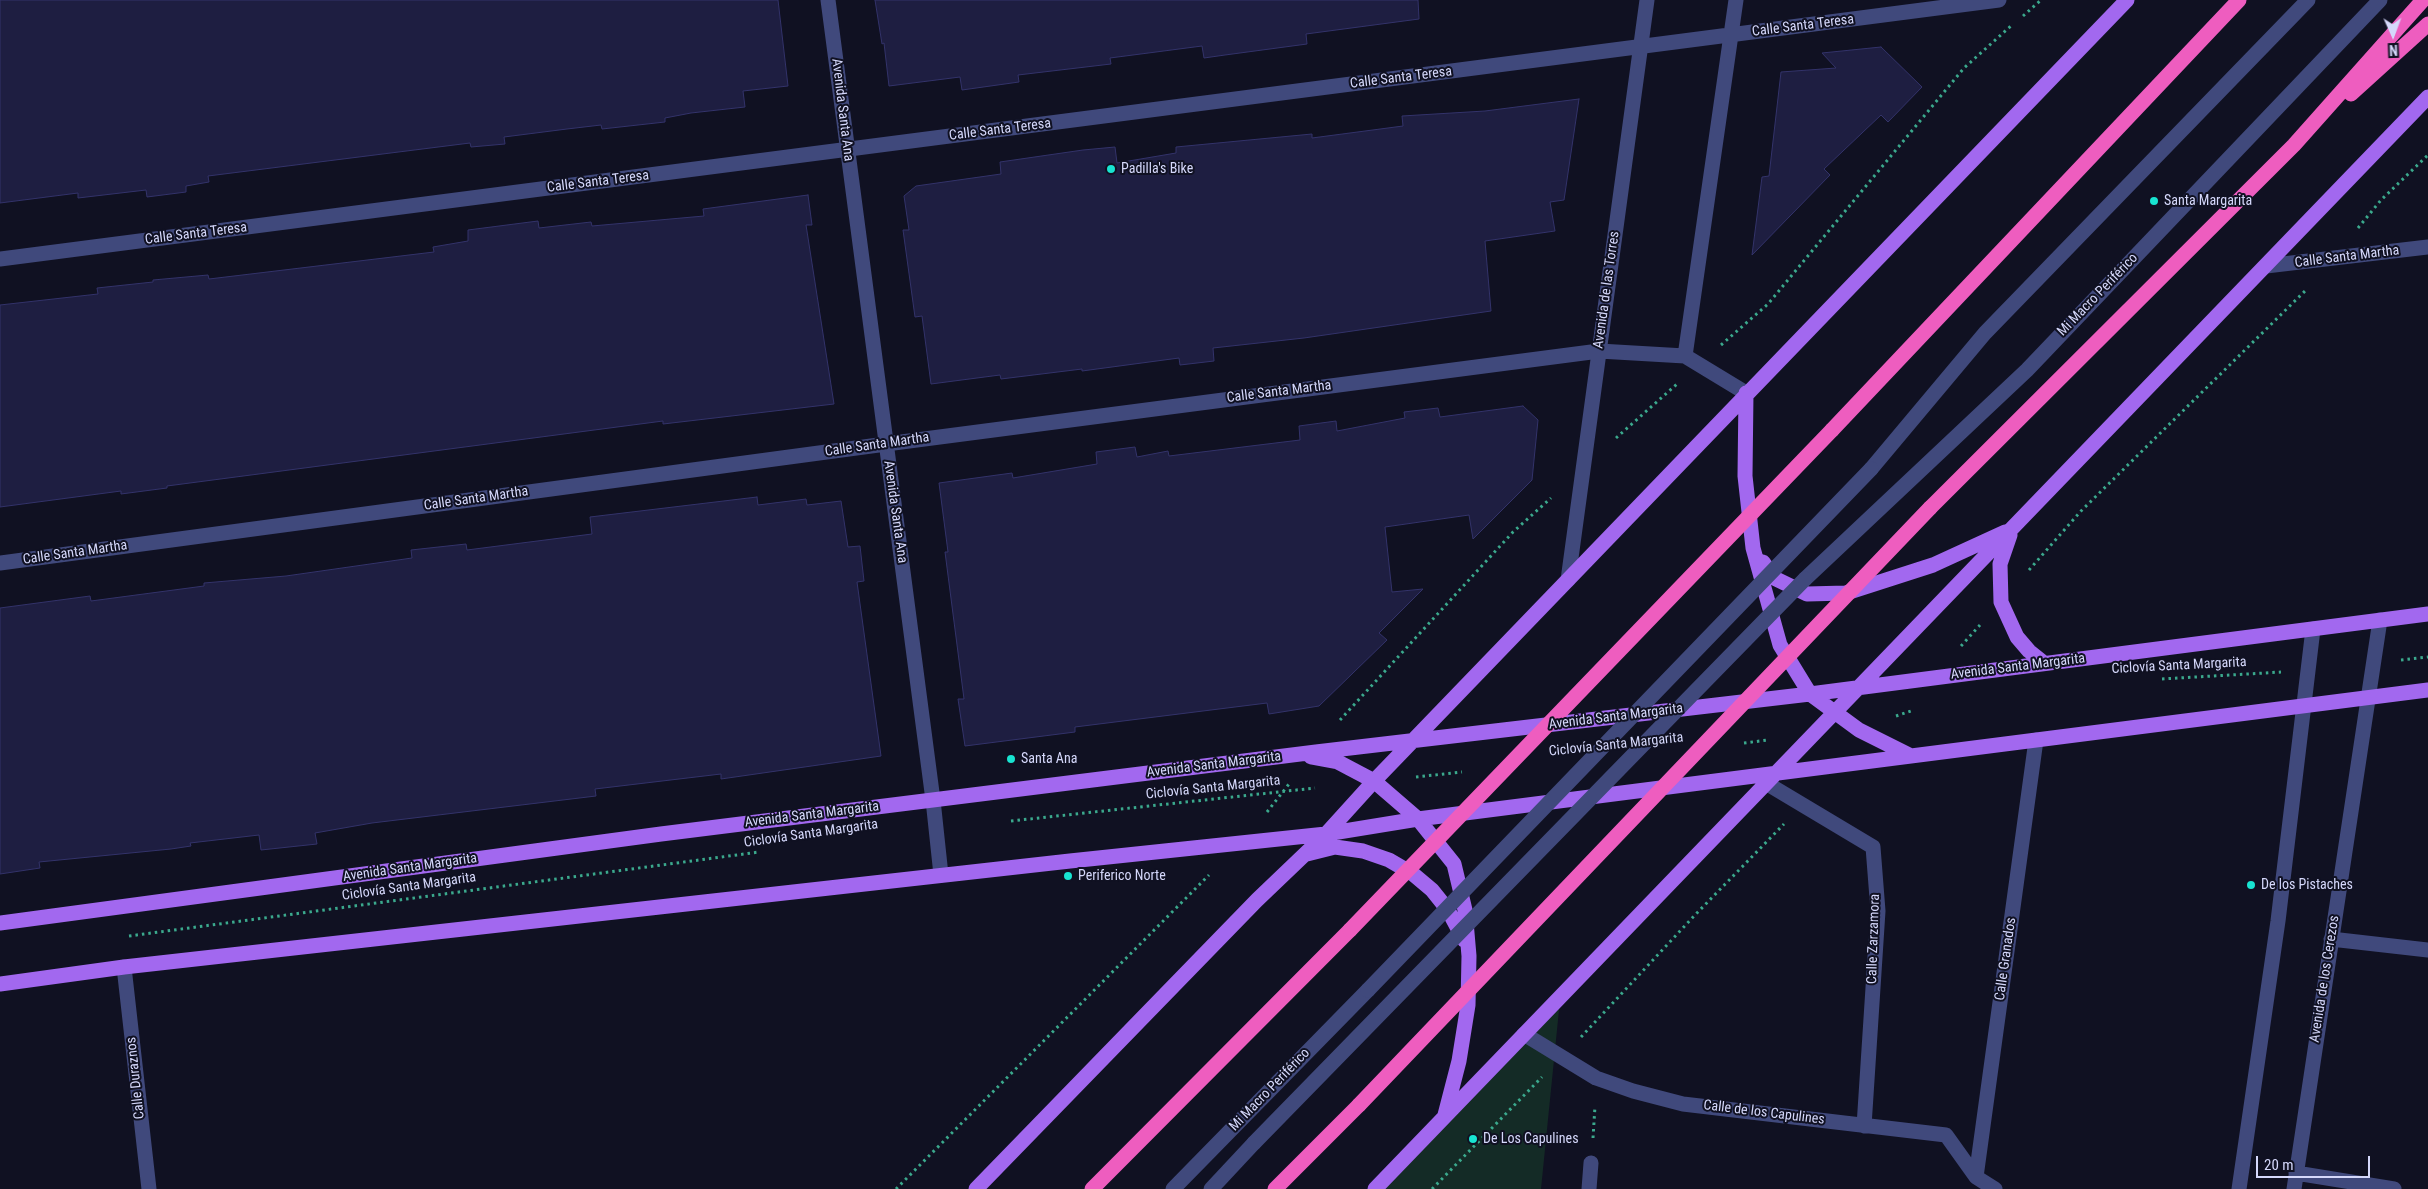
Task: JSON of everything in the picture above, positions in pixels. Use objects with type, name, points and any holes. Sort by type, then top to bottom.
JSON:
[{"type":"highway","points":[[1092,1189],[1350,930],[1832,430],[2239,0]]},
{"type":"highway","points":[[2294,145],[2421,2]]},
{"type":"highway","points":[[1275,1189],[1359,1105],[1930,508],[2294,145],[2428,24]]},
{"type":"main road","points":[[976,1189],[1257,900],[1326,834],[1374,780],[2127,0]]},
{"type":"main road","points":[[1375,1189],[2428,97]]},
{"type":"main road","points":[[1746,393],[1745,476],[1753,548],[1780,645],[1810,694],[1859,730],[1911,756]]},
{"type":"main road","points":[[1753,548],[1774,578],[1807,594],[1846,593],[1933,565],[2013,529]]},
{"type":"main road","points":[[2013,529],[2000,564],[2001,602],[2017,637],[2029,651],[2044,663]]},
{"type":"main road","name":"Avenida Santa Margarita","points":[[0,923],[661,834],[1296,754],[1314,754],[1413,740],[1810,694],[2428,614]]},
{"type":"main road","points":[[0,984],[124,968],[1326,834],[1418,819],[1770,778],[1911,756],[2428,690]]},
{"type":"main road","points":[[1314,754],[1338,762],[1374,780],[1418,819],[1454,864],[1465,910],[1469,956],[1468,1005],[1461,1052],[1444,1117]]},
{"type":"main road","points":[[1306,854],[1335,847],[1363,851],[1389,860],[1413,874],[1432,890],[1448,910],[1461,932],[1469,956]]},
{"type":"street","name":"Avenida Santa Ana","points":[[828,0],[933,800],[941,876]]},
{"type":"street","name":"Avenida de las Torres","points":[[1568,580],[1647,0]]},
{"type":"street","points":[[1685,356],[1736,0]]},
{"type":"street","name":"Calle Santa Teresa","points":[[0,259],[1999,0]]},
{"type":"street","name":"Mi Macro Periférico","points":[[1173,1189],[1871,469],[1985,333],[2308,0]]},
{"type":"street","name":"Mi Macro Periférico","points":[[1211,1189],[1805,579],[2027,370],[2380,0]]},
{"type":"street","name":"Calle Santa Martha","points":[[2266,266],[2428,247]]},
{"type":"street","name":"Calle Santa Martha","points":[[0,563],[886,444],[1599,351],[1685,356],[1746,393]]},
{"type":"street","name":"Avenida de los Cerezos","points":[[2294,1189],[2380,620]]},
{"type":"street","points":[[2239,1189],[2278,921],[2313,629]]},
{"type":"street","name":"Calle Granados","points":[[1976,1177],[2036,740]]},
{"type":"street","name":"Calle Zarzamora","points":[[1770,778],[1872,847],[1878,911],[1864,1126]]},
{"type":"street","points":[[2331,940],[2428,950]]},
{"type":"street","name":"Calle Duraznos","points":[[124,968],[149,1189]]},
{"type":"street","name":"Calle de los Capulines","points":[[1524,1034],[1596,1078],[1633,1092],[1683,1104],[1946,1135],[1976,1177],[1995,1189]]},
{"type":"street","points":[[1589,1189],[1591,1163]]},
{"type":"street","points":[[2296,1173],[2394,1189]]},
{"type":"path","points":[[2020,19],[2041,0]]},
{"type":"path","points":[[896,1189],[1174,909],[1244,842],[1342,718],[1512,532],[1768,304],[1964,68],[2013,25]]},
{"type":"path","points":[[2373,664],[2428,657]]},
{"type":"path","name":"Ciclovía Santa Margarita","points":[[2160,679],[2308,670]]},
{"type":"path","points":[[1859,730],[1918,709]]},
{"type":"path","points":[[1741,743],[1810,736]]},
{"type":"path","points":[[1374,780],[1466,772]]},
{"type":"path","name":"Ciclovía Santa Margarita","points":[[1006,821],[1318,787]]},
{"type":"path","name":"Ciclovía Santa Margarita","points":[[128,936],[769,851]]},
{"type":"path","points":[[1591,1163],[1596,1078]]},
{"type":"green space","points":[[1560,1000],[1541,1189],[1377,1189]]},
{"type":"building","points":[[0,0],[778,0],[788,86],[743,91],[745,107],[691,113],[665,118],[665,122],[602,129],[601,125],[567,129],[504,137],[505,144],[471,147],[470,143],[208,176],[209,182],[186,186],[186,192],[147,197],[146,190],[78,198],[78,193],[0,203]]},
{"type":"building","points":[[875,0],[1418,0],[1419,19],[1306,34],[1307,44],[1204,58],[1202,46],[1110,58],[1111,64],[1018,75],[1019,82],[962,90],[960,77],[889,86],[884,43],[882,44]]},
{"type":"building","points":[[1881,47],[1922,87],[1888,122],[1881,115],[1824,169],[1830,175],[1752,255],[1762,177],[1769,176],[1781,72],[1836,68],[1822,53]]},
{"type":"building","points":[[1579,99],[1564,200],[1550,202],[1555,231],[1485,241],[1491,311],[1304,338],[1213,348],[1214,361],[1180,365],[1179,358],[1082,371],[1082,369],[1001,379],[1000,375],[931,384],[922,316],[915,317],[903,230],[909,230],[904,196],[916,186],[1001,174],[1000,162],[1083,150],[1115,147],[1117,163],[1176,153],[1176,147],[1312,134],[1312,138],[1403,126],[1402,116],[1485,111]]},
{"type":"building","points":[[808,195],[812,225],[806,225],[834,404],[663,424],[663,421],[167,486],[167,488],[121,494],[121,491],[0,507],[0,305],[98,294],[97,288],[153,282],[153,280],[208,275],[209,279],[434,252],[433,247],[468,241],[468,230],[538,221],[539,228],[591,222],[592,226],[704,216],[703,209]]},
{"type":"building","points":[[1523,406],[1538,420],[1532,480],[1473,539],[1469,515],[1385,527],[1392,592],[1423,589],[1379,633],[1387,640],[1319,706],[1269,714],[1267,703],[1075,727],[1075,732],[965,746],[958,699],[964,699],[945,552],[948,552],[939,483],[1012,473],[1013,478],[1097,464],[1096,452],[1135,447],[1137,457],[1168,451],[1169,456],[1300,440],[1299,426],[1336,421],[1337,431],[1405,418],[1404,412],[1438,408],[1440,417]]},
{"type":"building","points":[[757,497],[758,505],[806,499],[807,505],[841,501],[848,547],[860,546],[864,581],[857,582],[881,756],[721,779],[721,774],[595,789],[596,796],[372,823],[315,833],[317,844],[261,850],[259,835],[190,843],[191,846],[171,849],[39,862],[40,868],[0,874],[0,608],[90,596],[91,601],[204,586],[204,583],[286,576],[412,558],[411,550],[466,544],[467,550],[592,534],[590,517]]},
{"type":"place","name":"Padilla's Bike","points":[[1111,169]]},
{"type":"place","name":"Santa Margarita","points":[[2154,201]]},
{"type":"place","name":"Santa Ana","points":[[1011,759]]},
{"type":"place","name":"Periferico Norte","points":[[1068,876]]},
{"type":"place","name":"De los Pistaches","points":[[2251,885]]},
{"type":"place","name":"De Los Capulines","points":[[1473,1139]]}]
